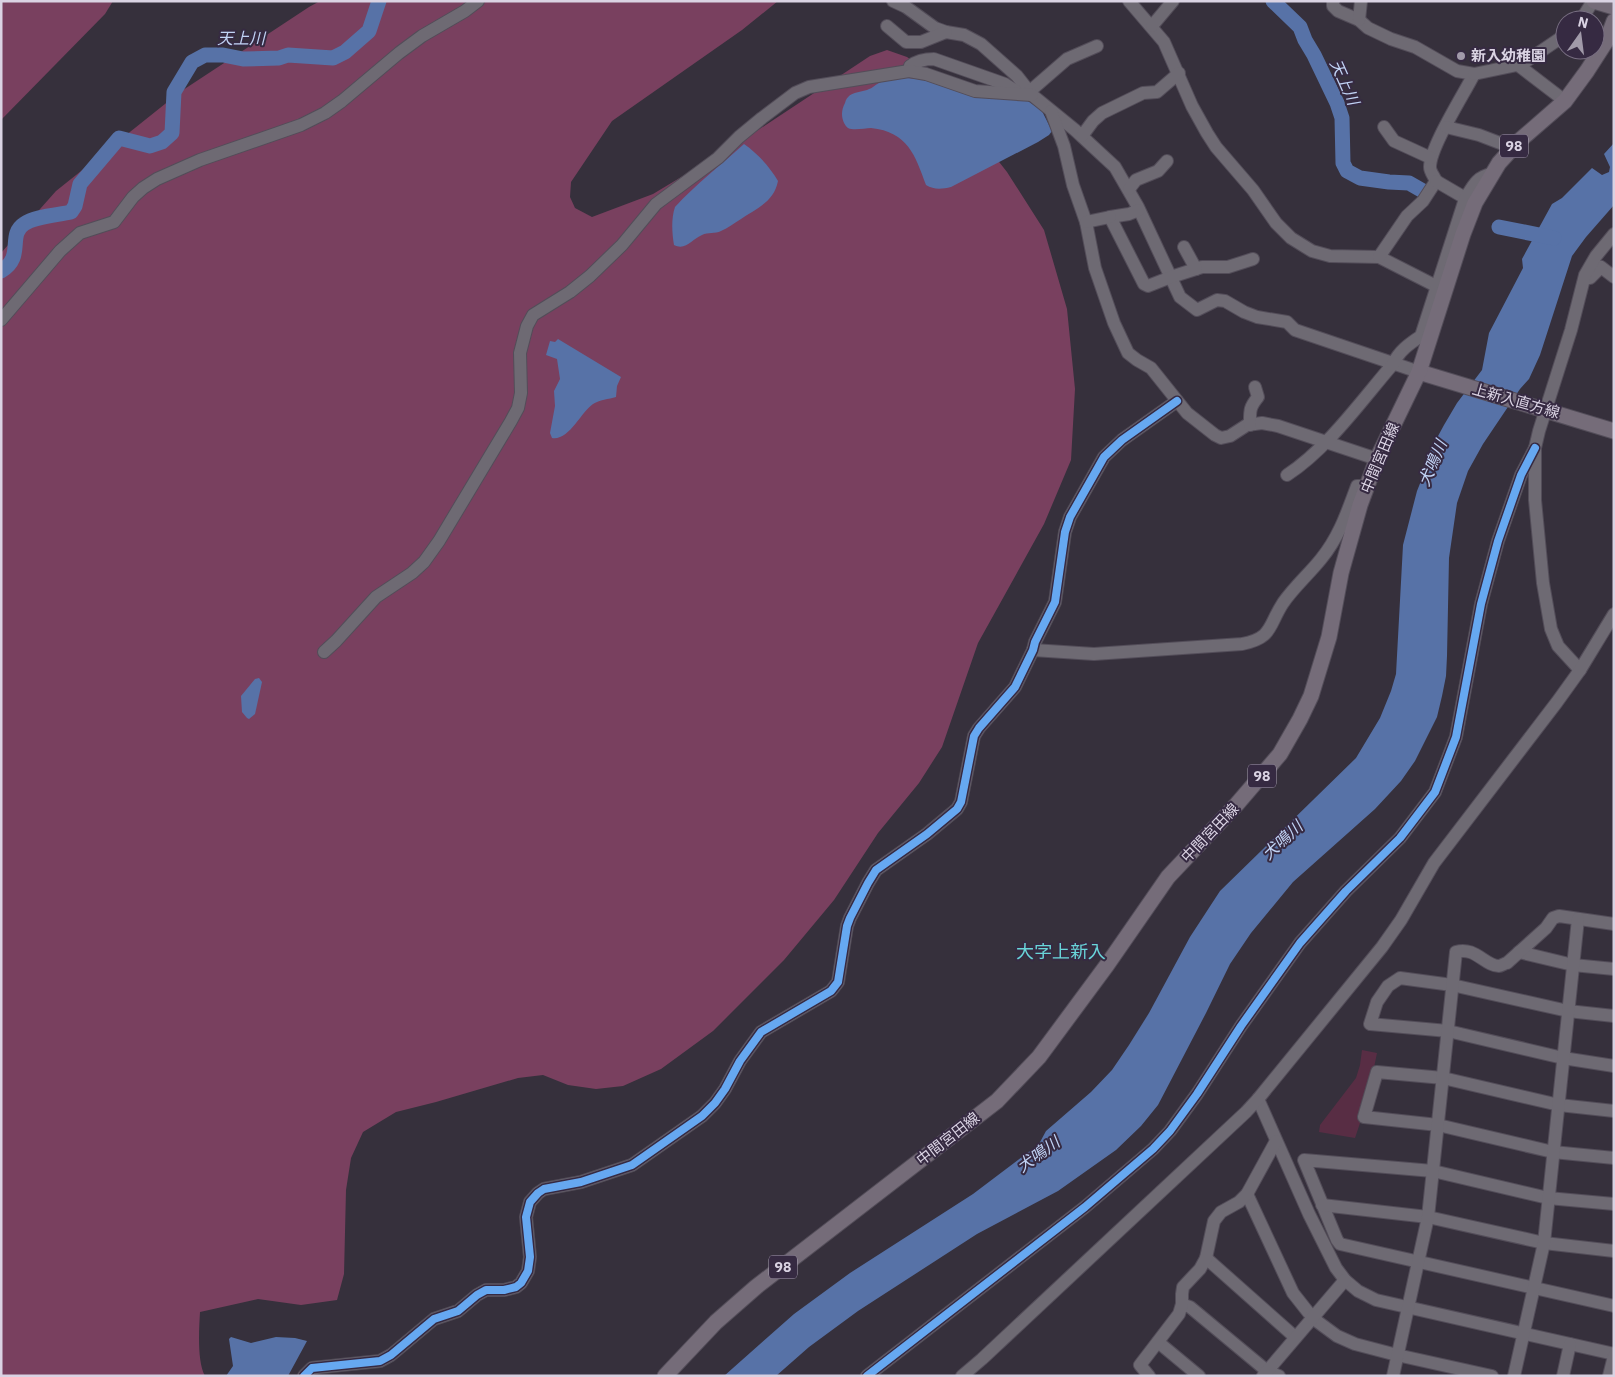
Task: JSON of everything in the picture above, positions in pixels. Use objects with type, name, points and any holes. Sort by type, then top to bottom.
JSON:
[{"type":"main road","points":[[1594,1],[1614,7]]},
{"type":"main road","name":"中間宮田線","points":[[665,1376],[716,1322],[756,1287],[997,1100],[1039,1057],[1107,965],[1168,877],[1237,804],[1280,754],[1311,696],[1329,637],[1341,573],[1376,459],[1425,374],[1463,234],[1475,203],[1499,163],[1565,100],[1607,40],[1614,21]]},
{"type":"main road","name":"上新入直方線","points":[[1425,374],[1614,431]]},
{"type":"street","points":[[1,320],[60,251],[80,232],[114,222],[143,188],[157,179],[200,160],[301,125],[325,113],[342,101],[399,52],[478,1]]},
{"type":"street","points":[[893,1],[906,7],[935,28],[946,32],[964,34],[981,44],[1016,76],[1026,93],[1082,136],[1115,166],[1129,189],[1180,298],[1197,310],[1217,300],[1225,301],[1257,317],[1287,322],[1295,330],[1425,374]]},
{"type":"street","points":[[1129,1],[1164,42],[1206,133],[1253,190],[1276,223],[1291,238],[1312,251],[1330,256],[1379,257],[1436,286]]},
{"type":"street","points":[[1152,26],[1173,1]]},
{"type":"street","points":[[1333,1],[1333,6],[1338,10],[1359,20],[1368,28],[1391,39],[1415,47],[1457,71],[1474,74],[1518,65],[1555,42]]},
{"type":"street","points":[[1359,20],[1361,1]]},
{"type":"street","points":[[887,26],[906,42],[921,42],[946,32]]},
{"type":"street","points":[[324,652],[376,597],[412,573],[424,562],[439,541],[518,408],[521,393],[520,353],[527,326],[533,315],[570,292],[590,276],[622,245],[656,204],[718,158],[754,124],[795,93],[809,87],[909,71],[926,74],[975,91],[1026,93],[1067,59],[1097,46]]},
{"type":"street","points":[[1518,65],[1565,100]]},
{"type":"street","points":[[1082,136],[1102,113],[1143,93],[1157,92],[1179,73]]},
{"type":"street","points":[[1466,196],[1460,195],[1436,181],[1430,169],[1431,158],[1474,74]]},
{"type":"street","points":[[1050,110],[1064,146],[1073,185],[1086,222],[1095,268],[1128,353],[1152,368],[1187,413],[1221,438],[1230,436],[1247,425],[1262,423],[1278,426],[1376,459]]},
{"type":"street","points":[[1384,127],[1394,141],[1431,158]]},
{"type":"street","points":[[1446,127],[1479,135],[1513,148]]},
{"type":"street","points":[[1129,189],[1136,180],[1158,171],[1167,161]]},
{"type":"street","points":[[1287,475],[1300,466],[1324,442],[1361,403],[1393,364],[1398,354],[1420,336],[1466,196],[1476,181],[1482,176],[1492,174]]},
{"type":"street","points":[[1379,257],[1407,216],[1423,201],[1436,181]]},
{"type":"street","points":[[1086,222],[1129,214],[1139,210]]},
{"type":"street","points":[[1110,217],[1144,284],[1148,286],[1202,267],[1228,267],[1253,259]]},
{"type":"street","points":[[1580,670],[1558,646],[1548,613],[1543,583],[1535,500],[1535,448],[1544,409],[1571,330],[1585,278],[1596,256],[1614,234]]},
{"type":"street","points":[[1184,247],[1196,269]]},
{"type":"street","points":[[1585,278],[1590,278],[1602,267],[1614,277]]},
{"type":"street","points":[[1250,425],[1251,405],[1258,397],[1255,387]]},
{"type":"street","points":[[304,1376],[312,1368],[380,1360],[391,1355],[434,1319],[458,1311],[486,1290],[504,1290],[516,1287],[521,1283],[528,1271],[530,1257],[526,1217],[530,1202],[538,1193],[544,1189],[581,1182],[632,1165],[702,1116],[715,1103],[761,1032],[831,991],[838,982],[847,926],[876,870],[927,834],[957,809],[961,802],[974,736],[1015,687],[1033,650],[1035,642],[1055,602],[1065,532],[1070,517],[1104,457],[1122,440],[1177,401]]},
{"type":"street","points":[[866,1376],[1085,1207],[1170,1131],[1300,943],[1346,891],[1400,838],[1434,792],[1456,738],[1481,604],[1498,541],[1521,475],[1535,448]]},
{"type":"street","points":[[1033,650],[1094,654],[1253,642],[1264,636],[1273,624],[1283,604],[1330,548],[1345,520],[1357,486],[1367,486]]},
{"type":"street","points":[[962,1376],[1258,1099],[1382,947],[1401,920],[1434,863],[1558,702],[1614,614]]},
{"type":"street","points":[[1393,1376],[1428,1217],[1456,952],[1462,950],[1474,953],[1500,966],[1507,963],[1546,928],[1553,918],[1560,916],[1614,924]]},
{"type":"street","points":[[1514,1376],[1544,1243],[1578,919]]},
{"type":"street","points":[[1519,952],[1573,965],[1614,969]]},
{"type":"street","points":[[1614,1016],[1568,1011],[1452,985],[1400,978],[1388,986],[1377,1002],[1370,1024],[1448,1031],[1563,1058],[1614,1066]]},
{"type":"street","points":[[1614,1110],[1559,1104],[1443,1078],[1377,1072],[1364,1117],[1438,1125],[1553,1152],[1614,1158]]},
{"type":"street","points":[[1258,1099],[1309,1214],[1336,1268],[1345,1280],[1358,1291],[1376,1300],[1614,1355],[1609,1376]]},
{"type":"street","points":[[1149,1376],[1140,1365],[1179,1314],[1184,1287],[1200,1269],[1206,1258],[1214,1221],[1221,1212],[1239,1202],[1247,1194],[1276,1141]]},
{"type":"street","points":[[1614,1204],[1548,1198],[1433,1171],[1304,1160],[1340,1244],[1614,1306]]},
{"type":"street","points":[[1247,1194],[1293,1293],[1313,1316],[1338,1336],[1355,1344],[1397,1355],[1492,1376]]},
{"type":"street","points":[[1322,1205],[1428,1217],[1544,1243],[1614,1251]]},
{"type":"street","points":[[1206,1258],[1295,1337]]},
{"type":"street","points":[[1182,1304],[1190,1307],[1270,1374],[1295,1337],[1345,1280]]},
{"type":"street","points":[[1158,1342],[1199,1376]]},
{"type":"street","points":[[1562,1376],[1570,1344]]},
{"type":"shaded area","points":[[1,1],[113,1],[105,14],[1,120]]},
{"type":"shaded area","points":[[320,1],[778,1],[742,30],[612,121],[571,182],[570,197],[575,208],[592,217],[653,194],[746,138],[870,56],[887,50],[907,57],[929,73],[1007,172],[1044,230],[1067,309],[1075,389],[1071,460],[1044,524],[978,643],[942,747],[919,783],[878,833],[834,900],[784,960],[713,1031],[661,1069],[623,1086],[596,1089],[568,1085],[543,1075],[518,1078],[396,1112],[363,1132],[351,1158],[346,1190],[344,1274],[337,1300],[301,1305],[258,1299],[200,1312],[200,1354],[202,1370],[205,1376],[1,1376],[1,253],[56,191],[180,92]]},
{"type":"shaded area","points":[[1362,1050],[1377,1053],[1367,1102],[1355,1138],[1319,1132],[1320,1125],[1356,1078]]},
{"type":"water","points":[[897,77],[927,80],[1028,101],[1042,111],[1052,131],[1038,142],[951,187],[932,188],[926,185],[914,155],[902,140],[894,134],[871,128],[850,129],[844,124],[843,108],[850,96],[869,89],[884,80]]},
{"type":"water","name":"犬鳴川","points":[[1614,143],[1614,205],[1572,256],[1540,355],[1529,379],[1520,389],[1483,444],[1468,471],[1457,503],[1449,558],[1446,676],[1442,696],[1437,717],[1415,761],[1401,781],[1375,809],[1293,882],[1251,933],[1230,964],[1158,1105],[1141,1126],[1116,1150],[1058,1191],[977,1234],[858,1311],[809,1347],[776,1376],[724,1376],[794,1314],[850,1273],[973,1194],[1039,1144],[1046,1131],[1091,1092],[1112,1070],[1149,1013],[1190,937],[1220,891],[1356,758],[1380,718],[1396,674],[1403,545],[1421,481],[1421,474],[1431,449],[1457,403],[1482,370],[1489,333],[1523,268],[1522,259],[1552,204],[1562,198],[1592,168],[1602,175],[1609,172],[1610,167],[1604,154]]},
{"type":"water","points":[[744,144],[763,161],[778,181],[773,194],[759,208],[724,230],[702,235],[682,247],[674,245],[672,226],[675,207],[700,182]]},
{"type":"water","points":[[558,339],[621,377],[617,386],[616,397],[593,404],[569,431],[558,438],[552,438],[550,433],[555,406],[554,391],[560,379],[557,359],[546,355],[550,341],[555,342]]},
{"type":"water","points":[[259,678],[262,682],[255,714],[249,719],[242,712],[241,696],[255,679]]},
{"type":"water","points":[[231,1337],[251,1343],[276,1337],[307,1341],[288,1376],[226,1376],[233,1366],[229,1339]]},
{"type":"waterway","name":"天上川","points":[[1,271],[12,259],[19,229],[34,219],[71,212],[75,206],[80,184],[119,138],[150,146],[162,142],[172,133],[174,92],[192,62],[205,55],[223,55],[243,59],[279,58],[288,55],[333,58],[345,52],[369,31],[379,1]]},
{"type":"waterway","name":"天上川","points":[[1273,1],[1300,27],[1337,103],[1342,118],[1343,163],[1347,171],[1360,178],[1409,183],[1423,191]]},
{"type":"waterway","name":"天上川","points":[[1499,227],[1554,238]]},
{"type":"cycle path","points":[[304,1376],[312,1368],[380,1361],[391,1355],[434,1319],[458,1311],[486,1290],[504,1290],[516,1287],[521,1283],[528,1271],[530,1257],[526,1217],[530,1202],[538,1193],[544,1189],[581,1182],[632,1165],[702,1116],[715,1103],[740,1061],[761,1032],[831,991],[838,982],[847,926],[876,870],[927,834],[957,809],[961,802],[974,736],[1015,687],[1033,650],[1035,642],[1055,602],[1065,532],[1070,517],[1104,457],[1122,440],[1177,401]]},
{"type":"cycle path","points":[[867,1376],[1085,1207],[1153,1149],[1170,1131],[1197,1094],[1241,1026],[1300,943],[1346,891],[1400,838],[1435,792],[1456,737],[1481,604],[1498,541],[1521,475],[1535,448]]},
{"type":"place","name":"新入幼稚園","points":[[1461,56]]},
{"type":"district","name":"大字上新入","points":[[1061,952]]}]
